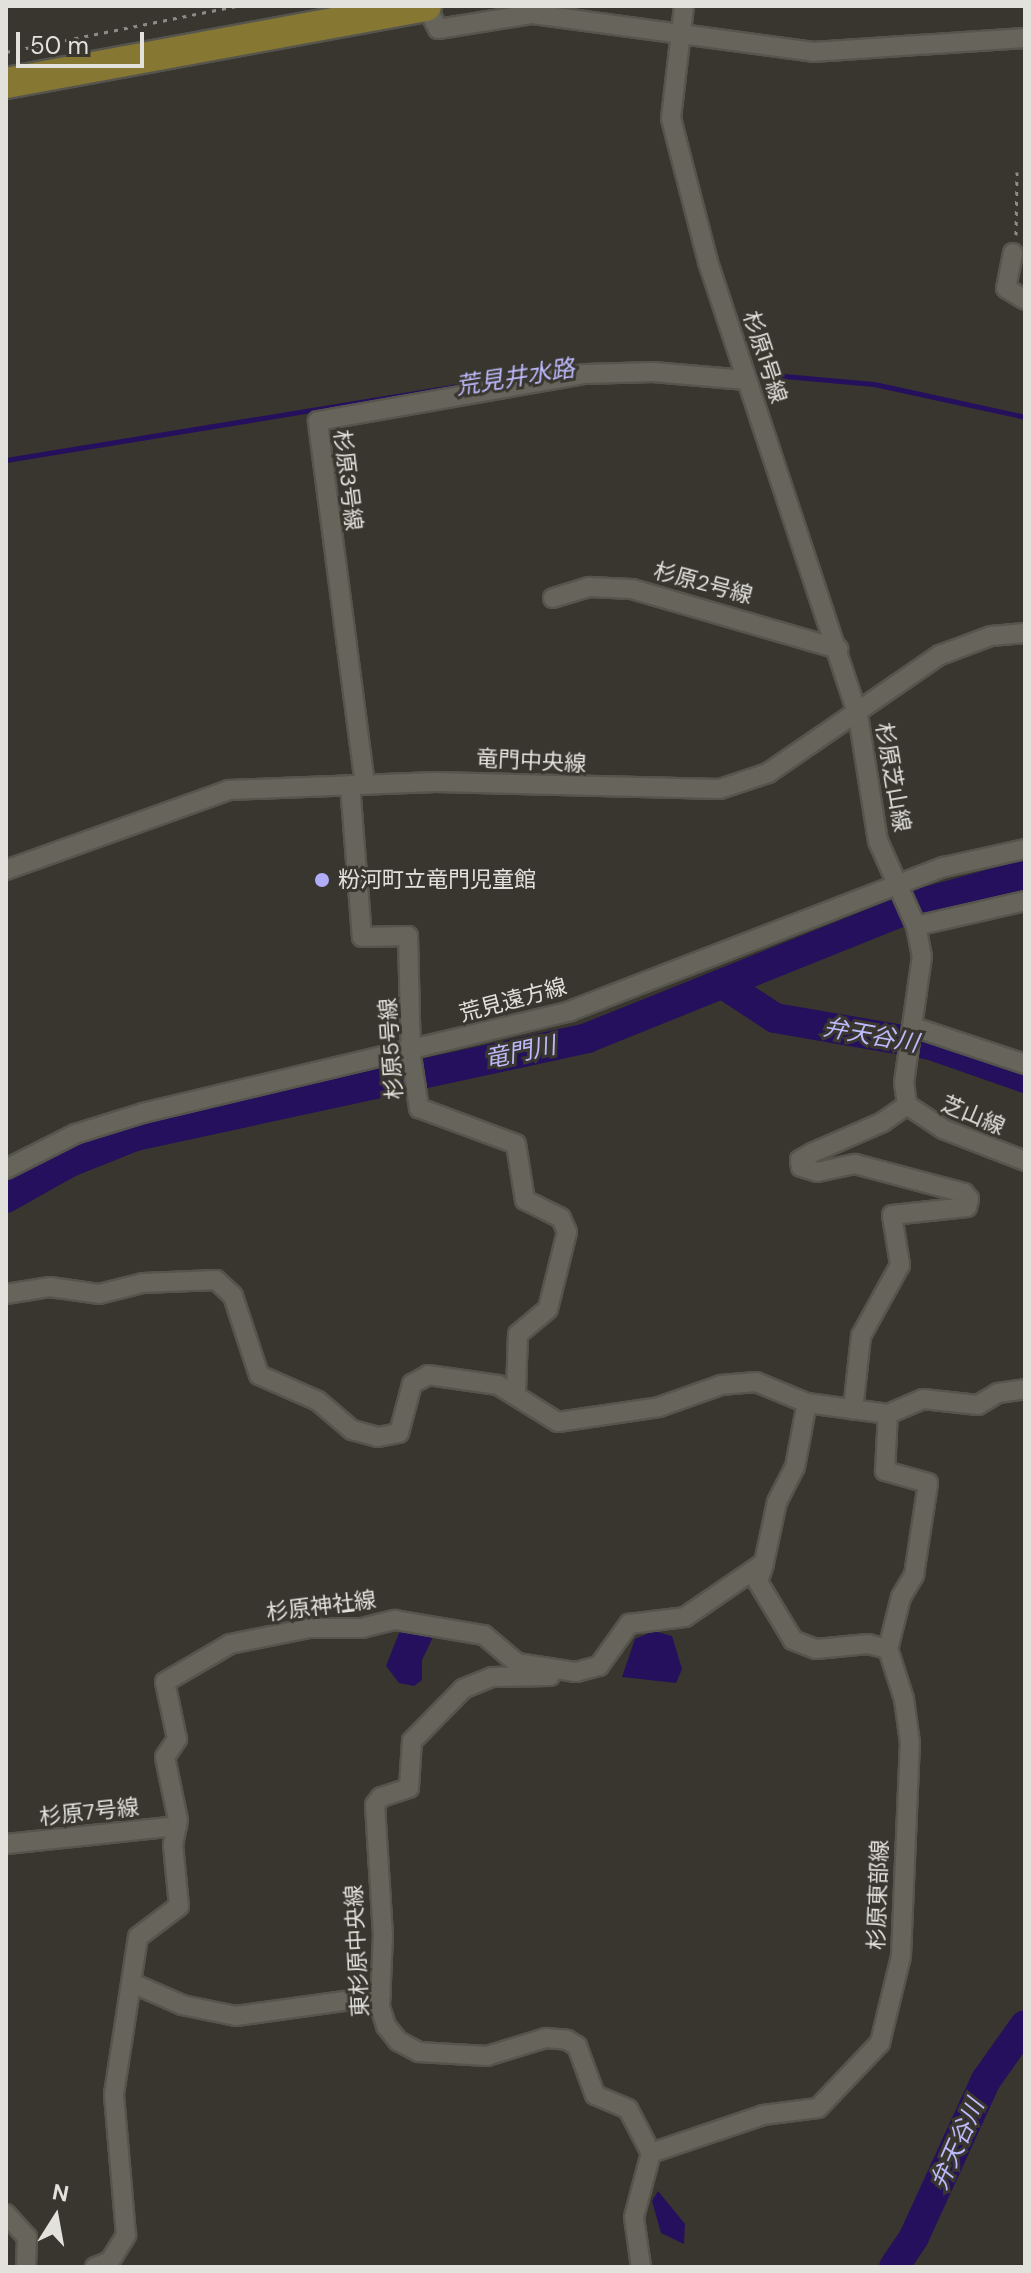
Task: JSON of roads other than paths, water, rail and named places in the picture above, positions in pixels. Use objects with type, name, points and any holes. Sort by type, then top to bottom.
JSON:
[{"type":"main road","points":[[6,83],[426,6]]},
{"type":"street","points":[[426,6],[438,29],[533,14],[813,52],[1025,38]]},
{"type":"street","name":"杉原1号線","points":[[684,6],[671,118],[744,374],[858,715]]},
{"type":"street","points":[[1013,253],[1006,288],[1025,300]]},
{"type":"street","name":"杉原3号線","points":[[358,785],[318,421],[585,374],[744,374]]},
{"type":"street","name":"杉原2号線","points":[[553,598],[589,587],[632,589],[838,649]]},
{"type":"street","name":"竜門中央線","points":[[6,870],[204,796],[229,790],[477,782],[654,791],[720,789],[768,773],[858,715],[940,655],[991,636],[1025,633]]},
{"type":"street","name":"杉原芝山線","points":[[858,715],[878,841],[916,925],[922,956],[904,1083],[907,1105]]},
{"type":"street","name":"杉原5号線","points":[[358,785],[362,937],[408,936],[411,1053],[419,1108],[435,1117],[516,1144],[525,1200],[561,1218],[567,1232],[548,1309],[518,1334],[516,1392]]},
{"type":"street","name":"荒見遠方線","points":[[6,1169],[75,1134],[143,1113],[411,1053],[570,1011],[900,890],[944,867],[1025,849]]},
{"type":"street","points":[[916,925],[1025,901]]},
{"type":"street","points":[[913,1036],[1025,1064]]},
{"type":"street","points":[[853,1410],[861,1336],[900,1265],[892,1215],[967,1207],[969,1199],[964,1193],[855,1164],[808,1172],[800,1160],[883,1122],[907,1105]]},
{"type":"street","name":"芝山線","points":[[907,1105],[943,1129],[1025,1161]]},
{"type":"street","points":[[6,1294],[50,1287],[99,1294],[143,1283],[216,1280],[233,1296],[259,1375],[318,1401],[352,1430],[378,1437],[399,1433],[418,1378],[448,1377],[516,1392],[558,1422],[659,1407],[721,1385],[756,1382],[807,1403],[888,1414],[923,1399],[978,1405],[998,1393],[1025,1389]]},
{"type":"street","points":[[807,1403],[795,1467],[777,1502],[758,1582],[793,1640],[816,1649],[868,1644],[888,1649],[901,1597],[914,1575],[928,1483],[885,1471],[888,1414]]},
{"type":"street","points":[[576,1672],[599,1666],[611,1655],[629,1624],[685,1617],[764,1563]]},
{"type":"street","name":"杉原神社線","points":[[95,2267],[110,2261],[126,2235],[114,2094],[138,1937],[179,1906],[173,1845],[177,1826],[165,1757],[177,1739],[162,1689],[168,1679],[230,1644],[309,1628],[362,1628],[395,1620],[484,1635],[517,1663],[576,1672]]},
{"type":"street","name":"杉原東部線","points":[[651,2153],[763,2115],[818,2108],[880,2043],[904,1928],[900,1905],[910,1743],[904,1699],[888,1649]]},
{"type":"street","name":"東杉原中央線","points":[[576,1672],[476,1681],[412,1741],[409,1788],[381,1797],[374,1813],[383,1934],[381,1996],[386,2026],[398,2041],[419,2052],[487,2056],[546,2038],[567,2040],[577,2046],[595,2095],[628,2109],[651,2153]]},
{"type":"street","name":"杉原7号線","points":[[6,1844],[177,1826]]},
{"type":"street","points":[[132,1983],[182,2005],[236,2016],[381,1996]]},
{"type":"street","points":[[641,2267],[634,2217],[651,2153]]},
{"type":"street","points":[[6,2214],[27,2237],[26,2267]]},
{"type":"waterway","name":"荒見井水路","points":[[6,460],[549,371]]},
{"type":"waterway","name":"荒見井水路","points":[[750,373],[874,384],[1025,417]]},
{"type":"waterway","name":"竜門川","points":[[6,1198],[70,1162],[135,1136],[587,1038],[922,903],[1025,875]]},
{"type":"waterway","name":"弁天谷川","points":[[723,984],[775,1018],[931,1045],[1025,1078]]},
{"type":"waterway","name":"弁天谷川","points":[[894,2267],[914,2237],[986,2080],[1025,2025]]},
{"type":"place","name":"粉河町立竜門児童館","points":[[322,880]]}]
